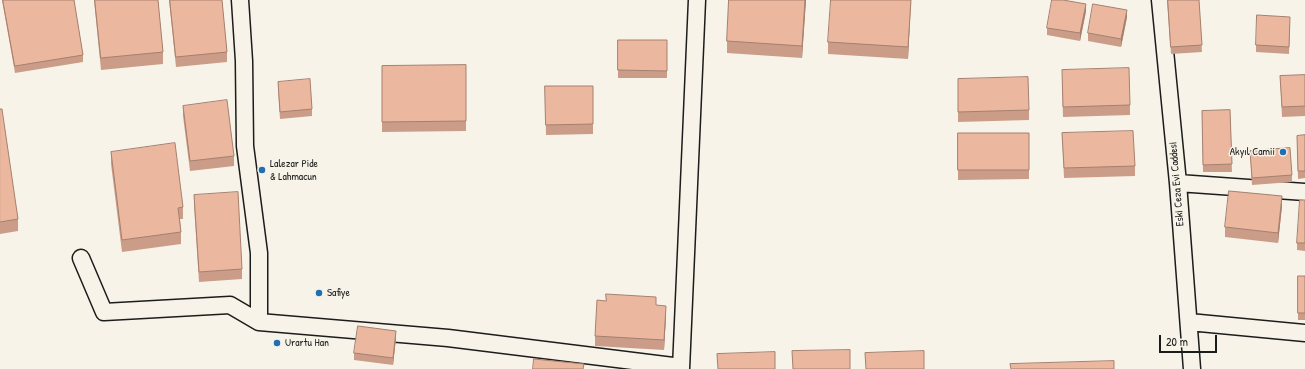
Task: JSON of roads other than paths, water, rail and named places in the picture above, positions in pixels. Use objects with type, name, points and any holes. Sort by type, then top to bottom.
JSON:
[{"type":"street","points":[[240,0],[244,61],[245,146],[259,253],[259,322]]},
{"type":"street","points":[[81,258],[104,312],[230,305],[259,322],[448,338],[681,368],[697,0]]},
{"type":"street","name":"Eski Ceza Evi Caddesi","points":[[1160,0],[1178,183],[1192,369]]},
{"type":"street","points":[[1178,183],[1305,192]]},
{"type":"street","points":[[1189,322],[1305,333]]},
{"type":"place","name":"Akyıl Camii","points":[[1283,152]]},
{"type":"place","name":"Lalezar Pide & Lahmacun","points":[[262,170]]},
{"type":"place","name":"Safiye","points":[[319,293]]},
{"type":"place","name":"Urartu Han","points":[[277,343]]}]
